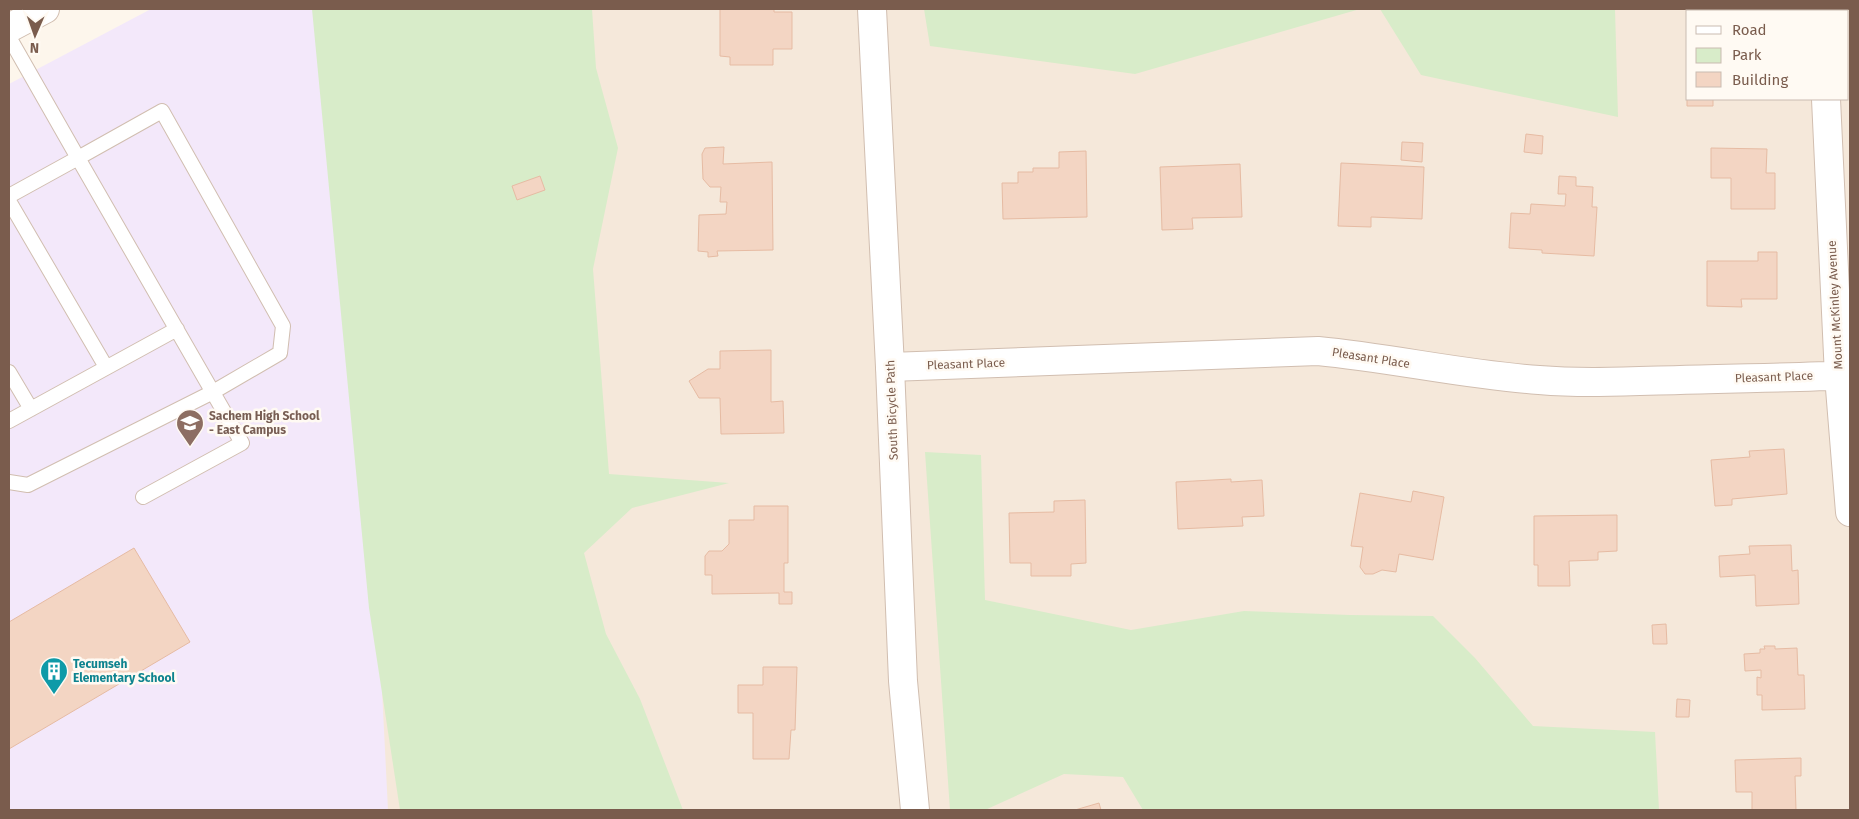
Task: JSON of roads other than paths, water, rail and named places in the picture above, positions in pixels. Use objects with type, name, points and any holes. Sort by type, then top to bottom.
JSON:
[{"type":"street","points":[[9,28],[45,9]]},
{"type":"street","name":"South Bicycle Path","points":[[872,9],[903,681],[915,810]]},
{"type":"street","name":"Mount McKinley Avenue","points":[[1826,100],[1844,375],[1850,512]]},
{"type":"street","name":"Pleasant Place","points":[[890,367],[1318,350],[1508,378],[1541,381],[1594,382],[1844,375]]},
{"type":"lane","points":[[9,37],[242,443],[143,497]]},
{"type":"lane","points":[[9,196],[162,111],[283,326],[280,353],[213,392],[28,485],[9,482]]},
{"type":"lane","points":[[9,201],[106,367]]},
{"type":"lane","points":[[9,421],[177,329]]},
{"type":"lane","points":[[9,372],[31,409]]},
{"type":"place","name":"Sachem High School - East Campus","points":[[190,447]]},
{"type":"place","name":"Tecumseh Elementary School","points":[[54,695]]}]
